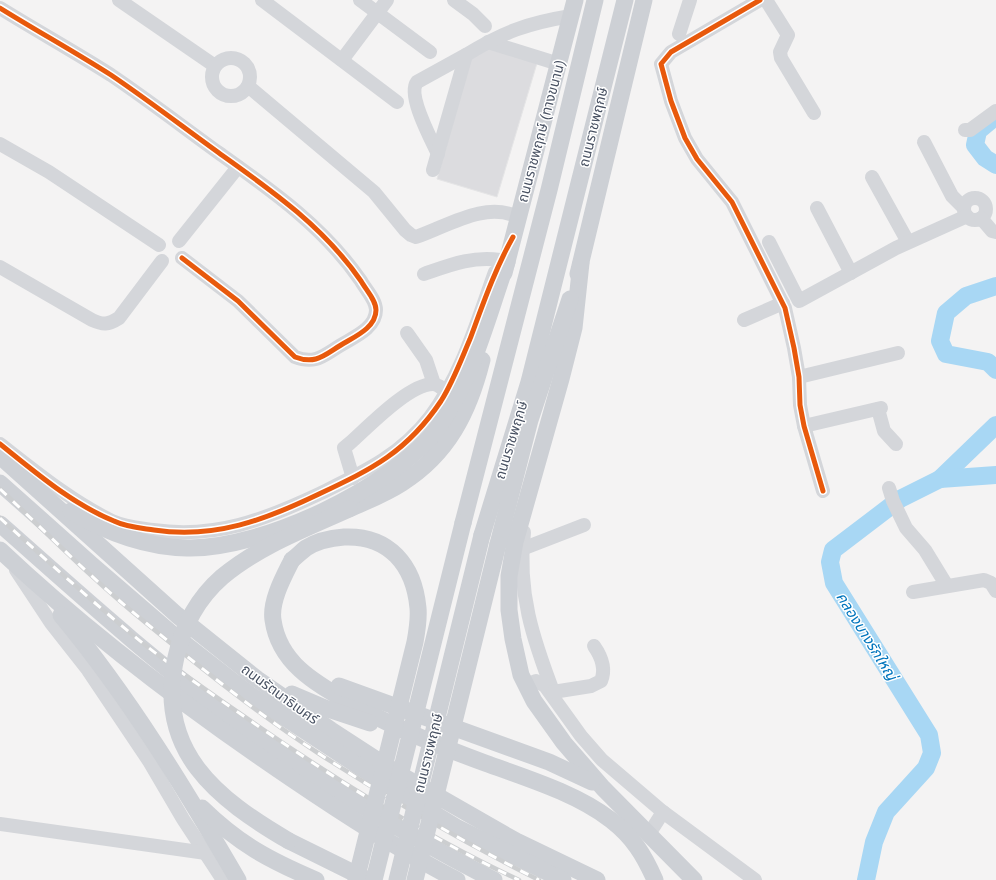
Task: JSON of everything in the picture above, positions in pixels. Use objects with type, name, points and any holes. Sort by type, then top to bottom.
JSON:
[{"type":"main road","name":"ถนนราชพฤกษ์ (ทางขนาน)","points":[[503,261],[513,238],[575,0]]},
{"type":"main road","name":"ถนนราชพฤกษ์","points":[[374,880],[463,523],[549,190],[595,0]]},
{"type":"main road","name":"ถนนราชพฤกษ์","points":[[397,880],[482,535],[528,382],[625,0]]},
{"type":"main road","points":[[415,880],[530,420],[581,263],[644,0]]},
{"type":"main road","points":[[20,475],[65,507],[115,534],[139,542],[161,546],[194,548],[237,541],[265,535],[317,514],[370,485],[404,462],[425,444],[438,427],[461,388],[503,261]]},
{"type":"main road","points":[[368,880],[289,841],[234,806],[211,785],[193,762],[182,742],[175,720],[172,703],[174,664],[183,631],[192,614],[205,595],[221,578],[262,548],[349,509],[402,483],[424,466],[443,448],[458,426],[470,403],[478,379],[503,261]]},
{"type":"main road","points":[[581,263],[574,328],[561,380],[515,542],[509,576],[509,610],[513,639],[521,675],[534,701],[564,743],[603,788],[694,880]]},
{"type":"main road","name":"ถนนรัตนาธิเบศร์","points":[[0,456],[177,615],[257,679],[330,730],[397,773],[516,841],[597,880]]},
{"type":"main road","name":"ถนนรัตนาธิเบศร์","points":[[0,483],[166,629],[249,694],[348,760],[449,823],[562,880]]},
{"type":"main road","points":[[0,524],[148,652],[232,719],[364,806],[442,854]]},
{"type":"main road","points":[[356,880],[415,642],[419,609],[408,572],[396,554],[380,543],[361,536],[339,537],[321,541],[306,548],[292,560],[275,598],[272,619],[286,654],[301,672],[318,685],[403,731],[440,746]]},
{"type":"main road","points":[[4,554],[95,634],[222,732],[374,833],[457,880]]},
{"type":"main road","points":[[31,578],[82,640],[122,695],[186,792],[238,880]]},
{"type":"main road","points":[[286,654],[333,684],[549,762],[582,776],[603,788]]},
{"type":"main road","points":[[257,679],[325,708],[440,746],[537,781],[578,801],[610,819],[633,840],[655,880]]},
{"type":"main road","points":[[186,792],[227,832],[249,847],[275,863],[316,880]]},
{"type":"main road","points":[[317,796],[494,880]]},
{"type":"street","points":[[119,0],[216,66]]},
{"type":"street","points":[[262,0],[397,102]]},
{"type":"street","points":[[360,0],[430,52]]},
{"type":"street","points":[[342,60],[387,0]]},
{"type":"street","points":[[454,0],[473,14],[485,26]]},
{"type":"street","points":[[467,0],[473,14]]},
{"type":"street","points":[[679,34],[690,0]]},
{"type":"street","points":[[760,0],[671,52],[661,64],[671,102],[685,138],[697,159],[732,202],[784,305],[799,377],[800,405],[804,426],[823,491]]},
{"type":"street","points":[[766,0],[788,35],[780,52],[781,58],[814,113]]},
{"type":"street","points":[[0,8],[112,76],[290,205],[330,242],[349,264],[370,294],[376,309],[375,318],[368,327],[357,336],[315,361],[305,361],[295,357],[230,294],[182,258]]},
{"type":"street","points":[[438,154],[424,122],[413,89],[417,82],[507,32],[529,24],[571,16]]},
{"type":"street","points":[[488,42],[558,64]]},
{"type":"street","points":[[433,170],[466,55]]},
{"type":"street","points":[[232,58],[241,61],[248,68],[251,77],[248,86],[241,94],[231,96],[221,94],[214,86],[212,76],[216,66],[223,60],[232,58]]},
{"type":"street","points":[[248,86],[374,192],[405,230],[411,235],[416,237],[484,212],[508,212],[518,218]]},
{"type":"street","points":[[965,130],[970,130],[996,111]]},
{"type":"street","points":[[924,142],[952,196],[965,212],[975,220],[981,218],[986,212],[985,204],[979,198],[967,201],[965,212]]},
{"type":"street","points":[[0,144],[49,172],[160,245]]},
{"type":"street","points":[[179,241],[238,167]]},
{"type":"street","points":[[872,177],[908,242]]},
{"type":"street","points":[[817,208],[851,273]]},
{"type":"street","points":[[744,320],[799,301],[965,212]]},
{"type":"street","points":[[981,218],[992,231],[996,232]]},
{"type":"street","points":[[170,238],[179,241],[184,249],[182,258],[175,264],[166,264],[158,255],[160,245],[162,241],[170,238]]},
{"type":"street","points":[[769,242],[799,301]]},
{"type":"street","points":[[0,444],[70,497],[114,522],[136,528],[163,532],[197,533],[221,530],[283,511],[372,468],[415,436],[430,417],[441,387],[459,365],[503,261],[490,258],[464,260],[424,274]]},
{"type":"street","points":[[0,267],[92,320],[101,324],[110,324],[119,318],[162,261]]},
{"type":"street","points":[[407,333],[426,360],[441,387]]},
{"type":"street","points":[[799,377],[898,353]]},
{"type":"street","points":[[353,478],[344,448],[398,400],[426,385],[441,387]]},
{"type":"street","points":[[804,426],[879,408],[884,431],[896,444]]},
{"type":"street","points":[[532,478],[522,548],[523,590],[529,620],[554,696]]},
{"type":"street","points":[[891,495],[903,523],[925,550],[947,586]]},
{"type":"street","points":[[522,548],[584,525]]},
{"type":"street","points":[[4,554],[51,623],[88,670],[149,761],[223,880]]},
{"type":"street","points":[[913,592],[984,580],[994,584]]},
{"type":"street","points":[[554,696],[591,686],[601,681],[603,673],[602,661],[594,646]]},
{"type":"street","points":[[526,685],[536,681],[545,686],[554,696],[581,736],[602,760],[663,812],[755,880]]},
{"type":"street","points":[[649,834],[663,812]]},
{"type":"street","points":[[0,824],[206,853]]},
{"type":"building","points":[[485,45],[538,60],[497,197],[437,179],[473,51]]},
{"type":"waterway","points":[[995,117],[978,131],[975,145],[985,158],[996,165]]},
{"type":"waterway","points":[[996,286],[966,296],[946,313],[940,341],[946,354],[988,362],[996,370]]},
{"type":"waterway","points":[[940,479],[996,425]]},
{"type":"waterway","name":"คลองบางรักใหญ่","points":[[866,880],[874,842],[886,812],[926,768],[932,753],[929,735],[834,583],[830,562],[833,550],[900,499],[940,479],[996,475]]},
{"type":"railway","points":[[0,489],[127,607],[209,674],[274,723],[318,753],[399,803],[482,851],[539,880]]},
{"type":"railway","points":[[0,518],[83,593],[134,636],[258,726],[385,808],[451,846],[519,880]]},
{"type":"cycle path","points":[[760,0],[671,52],[661,64],[671,101],[685,138],[697,159],[732,202],[785,308],[799,377],[800,405],[804,426],[823,491]]},
{"type":"cycle path","points":[[0,8],[111,75],[258,181],[296,211],[331,243],[361,281],[376,306],[375,316],[368,327],[358,335],[320,358],[309,360],[295,357],[238,301],[182,258]]},
{"type":"cycle path","points":[[0,444],[54,487],[83,506],[98,514],[129,526],[176,532],[198,532],[239,525],[279,512],[338,485],[372,467],[401,446],[415,434],[428,419],[441,401],[453,379],[495,274],[513,237]]}]
